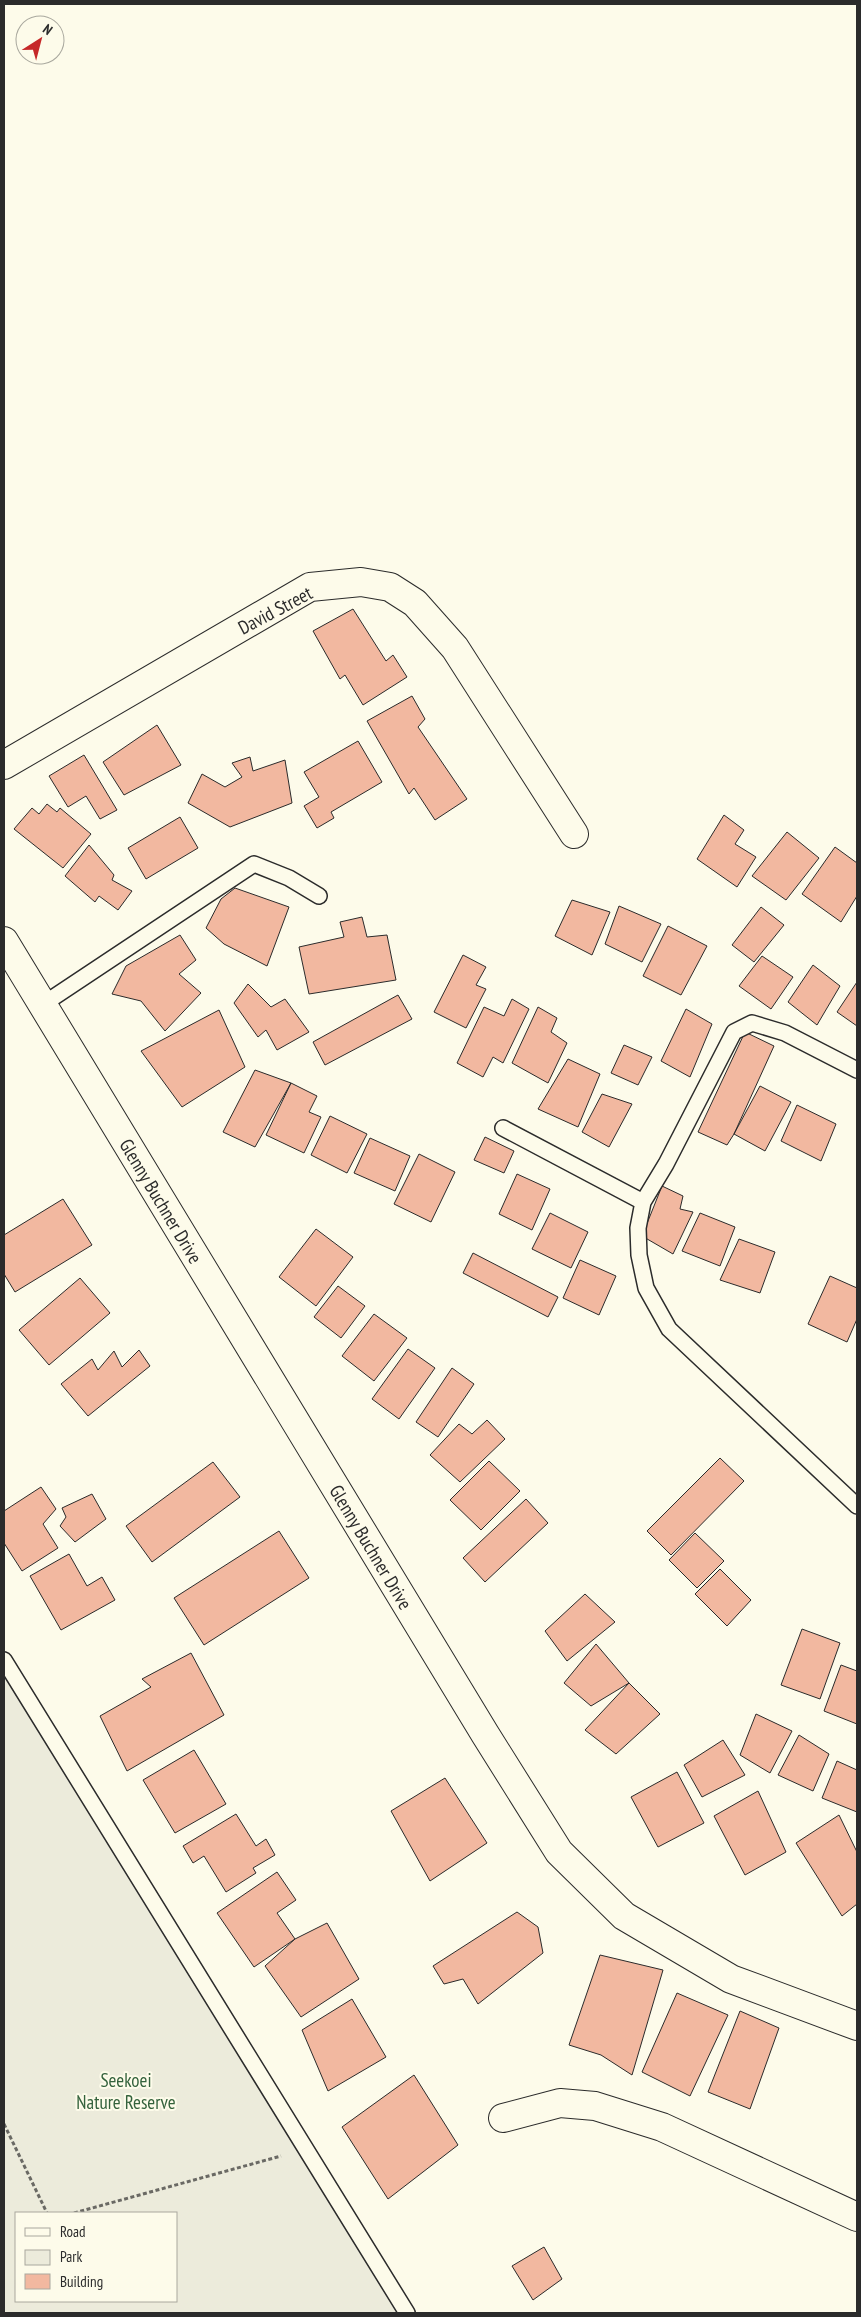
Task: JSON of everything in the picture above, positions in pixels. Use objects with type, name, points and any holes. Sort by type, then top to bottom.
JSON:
[{"type":"street","name":"David Street","points":[[4,765],[310,587],[361,582],[390,587],[415,603],[455,648],[574,834]]},
{"type":"street","name":"Glenny Buchner Drive","points":[[4,941],[484,1734],[559,1852],[624,1916],[731,1979],[857,2026]]},
{"type":"street","points":[[503,2118],[560,2103],[595,2106],[662,2127],[857,2217]]},
{"type":"lane","points":[[42,1005],[254,864],[289,878],[319,896]]},
{"type":"lane","points":[[857,1070],[785,1033],[752,1023],[734,1032],[666,1164],[643,1202],[638,1228],[639,1255],[646,1288],[669,1329],[857,1506]]},
{"type":"lane","points":[[503,1128],[643,1202]]},
{"type":"lane","points":[[4,1660],[407,2313]]},
{"type":"path","points":[[4,2124],[47,2212]]},
{"type":"path","points":[[78,2212],[306,2149]]},
{"type":"green space","name":"Seekoei Nature Reserve","points":[[4,1660],[407,2313],[4,2313]]},
{"type":"building","points":[[353,609],[386,661],[393,655],[407,677],[363,705],[345,675],[340,679],[313,631]]},
{"type":"building","points":[[412,696],[425,719],[418,727],[467,799],[435,820],[414,788],[409,794],[367,721]]},
{"type":"building","points":[[157,725],[181,765],[124,795],[103,762]]},
{"type":"building","points":[[358,741],[382,782],[331,812],[334,818],[317,828],[304,806],[319,797],[304,772]]},
{"type":"building","points":[[84,755],[117,810],[100,819],[86,796],[68,807],[49,776]]},
{"type":"building","points":[[250,757],[253,771],[285,760],[292,803],[230,827],[188,803],[202,774],[225,787],[242,777],[232,763]]},
{"type":"building","points":[[47,804],[57,812],[60,808],[91,834],[63,868],[14,829],[32,808],[39,814]]},
{"type":"building","points":[[724,815],[744,830],[735,844],[756,857],[737,887],[697,859]]},
{"type":"building","points":[[180,817],[198,848],[146,879],[128,848]]},
{"type":"building","points":[[787,832],[819,858],[786,900],[752,876]]},
{"type":"building","points":[[89,845],[114,875],[112,880],[132,891],[118,910],[99,896],[95,902],[65,876]]},
{"type":"building","points":[[835,847],[857,863],[857,896],[841,922],[802,894]]},
{"type":"building","points":[[235,888],[289,907],[267,966],[224,944],[206,928],[221,899]]},
{"type":"building","points":[[572,900],[610,912],[592,955],[555,936]]},
{"type":"building","points":[[619,906],[661,924],[642,962],[605,944]]},
{"type":"building","points":[[761,907],[784,925],[754,962],[732,945]]},
{"type":"building","points":[[362,917],[367,937],[387,935],[396,980],[309,994],[299,947],[344,937],[340,922]]},
{"type":"building","points":[[668,926],[707,946],[681,995],[643,976]]},
{"type":"building","points":[[180,935],[196,960],[179,974],[201,993],[165,1031],[141,1001],[112,994],[126,966]]},
{"type":"building","points":[[463,955],[486,967],[476,985],[486,989],[466,1028],[434,1012]]},
{"type":"building","points":[[762,956],[793,977],[771,1009],[739,986]]},
{"type":"building","points":[[813,965],[840,986],[817,1025],[788,1002]]},
{"type":"building","points":[[857,982],[857,1026],[837,1012]]},
{"type":"building","points":[[248,984],[271,1007],[285,999],[309,1032],[277,1050],[266,1030],[258,1037],[234,1003]]},
{"type":"building","points":[[398,995],[412,1019],[325,1065],[313,1042]]},
{"type":"building","points":[[512,999],[529,1009],[503,1063],[493,1057],[483,1077],[457,1063],[484,1007],[504,1016]]},
{"type":"building","points":[[538,1007],[557,1018],[551,1032],[567,1043],[548,1083],[512,1063]]},
{"type":"building","points":[[686,1009],[712,1024],[690,1077],[661,1061]]},
{"type":"building","points":[[219,1010],[245,1067],[182,1107],[141,1051]]},
{"type":"building","points":[[745,1032],[774,1046],[734,1134],[727,1145],[698,1132]]},
{"type":"building","points":[[624,1045],[652,1057],[638,1085],[611,1073]]},
{"type":"building","points":[[568,1059],[600,1074],[578,1127],[538,1109]]},
{"type":"building","points":[[255,1070],[291,1083],[255,1147],[223,1132]]},
{"type":"building","points":[[291,1083],[317,1096],[309,1112],[321,1117],[304,1153],[266,1135]]},
{"type":"building","points":[[760,1086],[791,1102],[765,1151],[734,1134]]},
{"type":"building","points":[[602,1094],[632,1104],[609,1147],[582,1132]]},
{"type":"building","points":[[797,1105],[836,1124],[821,1161],[781,1141]]},
{"type":"building","points":[[330,1116],[367,1134],[347,1173],[311,1155]]},
{"type":"building","points":[[485,1137],[514,1151],[504,1173],[474,1160]]},
{"type":"building","points":[[370,1138],[410,1156],[395,1191],[354,1173]]},
{"type":"building","points":[[419,1154],[455,1172],[431,1222],[394,1204]]},
{"type":"building","points":[[517,1174],[550,1189],[532,1230],[499,1214]]},
{"type":"building","points":[[662,1186],[683,1196],[680,1209],[693,1212],[673,1254],[642,1236]]},
{"type":"building","points":[[63,1199],[92,1245],[15,1292],[4,1274],[4,1235]]},
{"type":"building","points":[[550,1213],[588,1232],[571,1268],[532,1249]]},
{"type":"building","points":[[700,1213],[735,1227],[720,1266],[682,1251]]},
{"type":"building","points":[[316,1229],[353,1257],[316,1306],[279,1277]]},
{"type":"building","points":[[739,1239],[775,1252],[760,1293],[720,1280]]},
{"type":"building","points":[[473,1253],[558,1297],[548,1317],[463,1273]]},
{"type":"building","points":[[580,1260],[616,1276],[599,1315],[563,1298]]},
{"type":"building","points":[[830,1276],[857,1288],[857,1319],[847,1342],[808,1324]]},
{"type":"building","points":[[80,1278],[110,1313],[49,1365],[19,1330]]},
{"type":"building","points":[[338,1286],[365,1306],[341,1338],[314,1317]]},
{"type":"building","points":[[374,1314],[407,1338],[374,1381],[342,1356]]},
{"type":"building","points":[[408,1349],[435,1368],[399,1419],[372,1399]]},
{"type":"building","points":[[139,1350],[150,1366],[88,1416],[61,1384],[92,1359],[98,1370],[114,1351],[122,1367]]},
{"type":"building","points":[[452,1368],[474,1384],[438,1437],[416,1422]]},
{"type":"building","points":[[487,1420],[505,1439],[460,1482],[430,1455],[459,1424],[472,1434]]},
{"type":"building","points":[[720,1458],[744,1481],[671,1555],[647,1531]]},
{"type":"building","points":[[489,1461],[520,1491],[481,1530],[450,1500]]},
{"type":"building","points":[[213,1462],[240,1497],[152,1562],[126,1526]]},
{"type":"building","points":[[41,1487],[56,1509],[43,1524],[58,1548],[22,1571],[4,1543],[4,1511]]},
{"type":"building","points":[[92,1494],[106,1519],[75,1542],[60,1526],[66,1517],[62,1508]]},
{"type":"building","points":[[526,1499],[548,1523],[485,1582],[463,1558]]},
{"type":"building","points":[[279,1531],[309,1578],[204,1645],[174,1598]]},
{"type":"building","points":[[695,1533],[724,1561],[697,1588],[669,1560]]},
{"type":"building","points":[[69,1554],[87,1586],[102,1577],[115,1600],[61,1630],[30,1576]]},
{"type":"building","points":[[720,1569],[751,1600],[727,1626],[695,1594]]},
{"type":"building","points":[[585,1594],[615,1622],[567,1661],[545,1631]]},
{"type":"building","points":[[802,1629],[840,1643],[820,1699],[781,1685]]},
{"type":"building","points":[[596,1644],[629,1683],[591,1706],[564,1683]]},
{"type":"building","points":[[191,1653],[224,1715],[127,1771],[100,1716],[151,1687],[142,1679]]},
{"type":"building","points":[[841,1665],[857,1671],[857,1724],[824,1711]]},
{"type":"building","points":[[629,1683],[660,1714],[616,1754],[585,1730]]},
{"type":"building","points":[[756,1714],[792,1731],[770,1773],[740,1755]]},
{"type":"building","points":[[799,1735],[829,1754],[813,1791],[778,1775]]},
{"type":"building","points":[[723,1740],[745,1775],[702,1797],[684,1765]]},
{"type":"building","points":[[194,1750],[226,1804],[175,1833],[143,1780]]},
{"type":"building","points":[[837,1761],[857,1770],[857,1812],[822,1798]]},
{"type":"building","points":[[677,1772],[704,1823],[658,1847],[631,1797]]},
{"type":"building","points":[[445,1778],[487,1843],[430,1881],[391,1811]]},
{"type":"building","points":[[758,1791],[786,1852],[745,1875],[714,1816]]},
{"type":"building","points":[[236,1814],[256,1846],[266,1839],[275,1855],[253,1868],[256,1873],[226,1892],[204,1856],[193,1863],[183,1846]]},
{"type":"building","points":[[839,1815],[857,1852],[857,1904],[842,1916],[796,1843]]},
{"type":"building","points":[[277,1872],[296,1900],[277,1913],[295,1939],[254,1967],[217,1913]]},
{"type":"building","points":[[517,1912],[538,1927],[543,1953],[478,2004],[463,1979],[444,1984],[433,1966]]},
{"type":"building","points":[[327,1923],[359,1979],[301,2017],[265,1966],[295,1939]]},
{"type":"building","points":[[600,1955],[663,1970],[632,2075],[601,2055],[569,2045]]},
{"type":"building","points":[[677,1993],[728,2015],[690,2096],[642,2072]]},
{"type":"building","points":[[352,1999],[386,2057],[328,2091],[302,2030]]},
{"type":"building","points":[[740,2011],[779,2028],[750,2109],[708,2092]]},
{"type":"building","points":[[414,2075],[458,2145],[388,2199],[342,2127]]},
{"type":"building","points":[[544,2247],[562,2279],[533,2300],[512,2266]]}]
